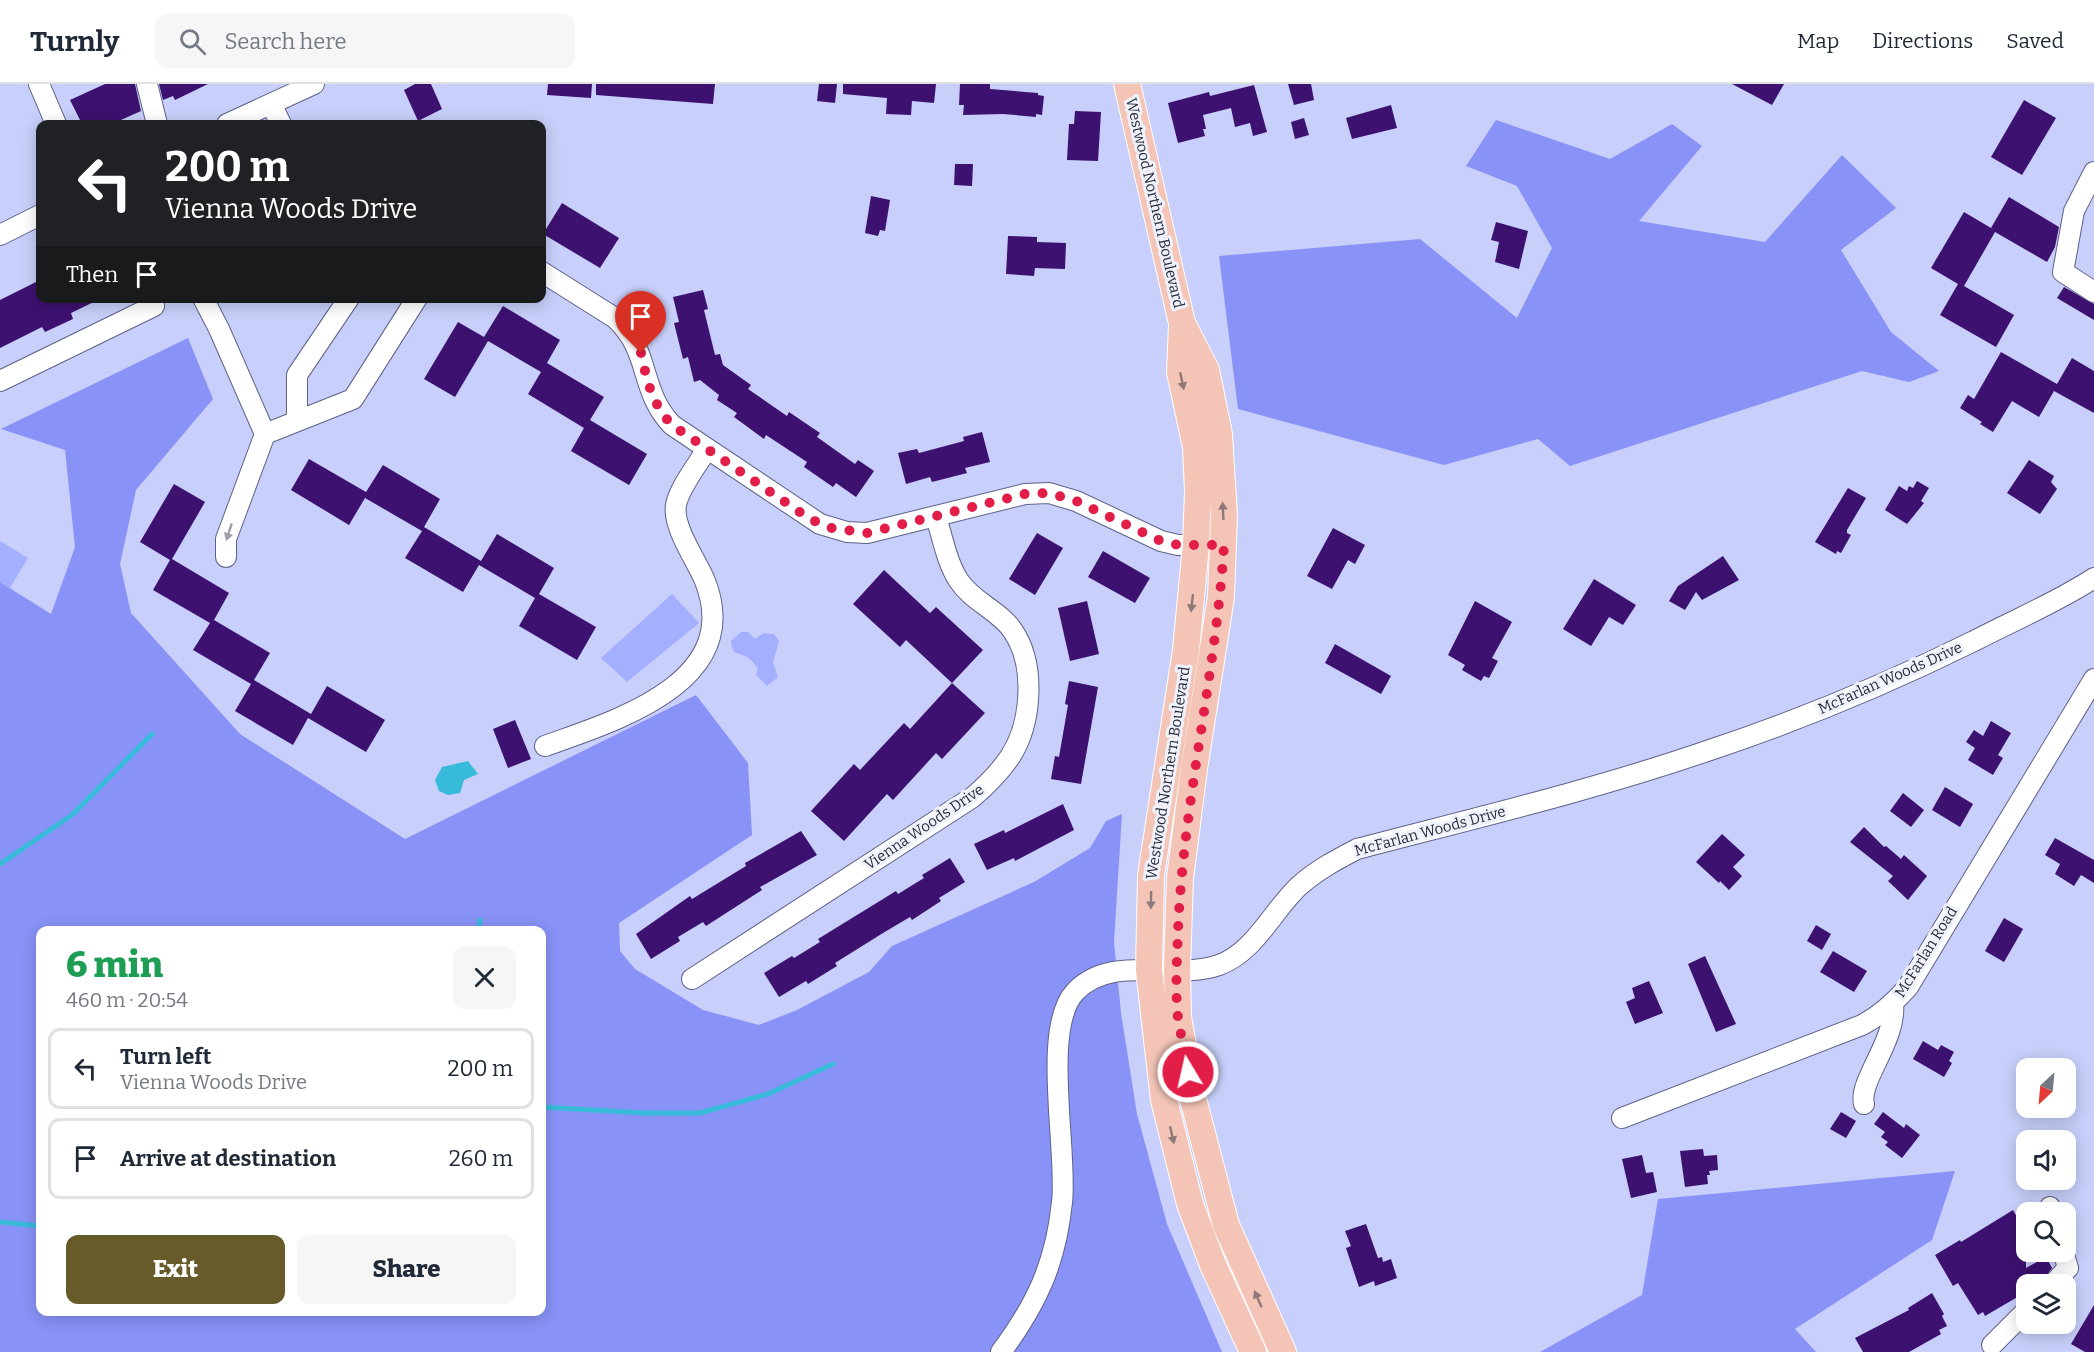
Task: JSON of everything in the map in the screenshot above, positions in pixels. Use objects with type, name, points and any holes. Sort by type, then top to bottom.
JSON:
[{"type":"main road","name":"Westwood Northern Boulevard","points":[[1127,84],[1182,323],[1206,370],[1219,435],[1224,545],[1221,597],[1194,769],[1180,878],[1178,1017],[1191,1091],[1226,1225],[1283,1352]]},
{"type":"main road","name":"Westwood Northern Boulevard","points":[[1182,323],[1180,372],[1196,447],[1198,492],[1196,545],[1186,650],[1151,875],[1149,969],[1164,1100],[1187,1192],[1213,1265],[1252,1352]]},
{"type":"street","points":[[39,84],[54,120]]},
{"type":"street","points":[[147,84],[156,120]]},
{"type":"street","points":[[236,120],[314,84]]},
{"type":"street","points":[[271,104],[279,120]]},
{"type":"street","points":[[2094,172],[2074,210],[2063,272],[2094,292]]},
{"type":"street","points":[[0,235],[36,217]]},
{"type":"street","points":[[546,275],[615,318],[625,327],[641,353],[649,391],[662,414],[679,431],[810,519],[831,528],[867,533],[1025,494],[1049,493],[1076,501],[1161,541],[1224,545]]},
{"type":"street","points":[[206,303],[219,328],[265,434],[226,539],[226,557]]},
{"type":"street","points":[[297,421],[297,375],[346,303]]},
{"type":"street","points":[[265,434],[353,399],[414,303]]},
{"type":"street","points":[[0,381],[154,306]]},
{"type":"street","points":[[545,746],[628,715],[654,701],[687,674],[704,651],[711,634],[710,597],[706,582],[677,522],[675,506],[679,495],[707,449]]},
{"type":"street","name":"Vienna Woods Drive","points":[[692,979],[973,797],[994,778],[1010,756],[1021,732],[1025,713],[1027,664],[1012,629],[960,583],[950,565],[936,517]]},
{"type":"street","name":"McFarlan Woods Drive","points":[[1001,1352],[1034,1304],[1051,1265],[1063,1201],[1058,1059],[1062,1017],[1074,993],[1092,978],[1109,972],[1219,965],[1239,953],[1298,886],[1326,865],[1357,849],[1611,782],[1711,750],[1825,707],[1931,662],[2034,612],[2094,578]]},
{"type":"street","name":"McFarlan Road","points":[[1622,1118],[1862,1025],[1893,1004],[1908,987],[2094,679]]},
{"type":"street","points":[[1864,1104],[1862,1099],[1868,1080],[1891,1027],[1893,1004]]},
{"type":"street","points":[[1991,1350],[2016,1322]]},
{"type":"shaded area","points":[[1496,120],[1610,159],[1672,124],[1702,146],[1639,221],[1765,242],[1842,155],[1896,208],[1841,250],[1891,332],[1939,371],[1909,382],[1862,371],[1570,466],[1538,439],[1444,465],[1238,409],[1219,256],[1420,239],[1517,318],[1552,248],[1517,186],[1466,166]]},
{"type":"shaded area","points":[[188,338],[213,399],[136,490],[120,564],[131,613],[240,734],[405,839],[696,695],[748,763],[752,835],[619,923],[620,951],[635,969],[703,1010],[759,1025],[797,1010],[869,972],[892,946],[1034,882],[1090,848],[1106,821],[1122,814],[1114,942],[1121,1013],[1137,1114],[1167,1224],[1222,1352],[0,1352],[0,582],[51,614],[75,547],[65,450],[1,429]]},
{"type":"shaded area","points":[[0,541],[28,558],[10,588],[0,582]]},
{"type":"shaded area","points":[[672,594],[699,623],[627,682],[601,658]]},
{"type":"shaded area","points":[[741,632],[748,632],[755,639],[764,633],[774,634],[779,641],[773,662],[778,677],[767,686],[756,675],[758,668],[747,657],[733,649],[731,641]]},
{"type":"shaded area","points":[[468,761],[478,774],[464,780],[460,793],[448,795],[439,791],[435,780],[442,767]]},
{"type":"shaded area","points":[[1955,1171],[1932,1240],[1795,1329],[1816,1352],[1540,1352],[1642,1295],[1658,1199]]},
{"type":"building","points":[[105,84],[135,84],[141,111],[121,120],[80,120],[70,100]]},
{"type":"building","points":[[159,84],[208,84],[175,100],[173,96],[163,100]]},
{"type":"building","points":[[415,84],[431,84],[442,109],[418,120],[404,90]]},
{"type":"building","points":[[548,84],[592,84],[591,98],[547,95]]},
{"type":"building","points":[[596,84],[715,84],[713,104],[596,95]]},
{"type":"building","points":[[819,84],[837,84],[835,103],[817,101]]},
{"type":"building","points":[[843,84],[936,84],[934,103],[912,101],[911,115],[886,114],[887,98],[843,94]]},
{"type":"building","points":[[960,84],[990,84],[990,89],[1038,93],[1044,96],[1042,115],[1036,114],[1036,117],[1003,114],[963,115],[964,105],[959,105]]},
{"type":"building","points":[[1288,84],[1311,84],[1314,100],[1294,105]]},
{"type":"building","points":[[1732,84],[1784,84],[1772,105]]},
{"type":"building","points":[[1254,85],[1267,132],[1253,136],[1250,123],[1235,127],[1231,108],[1203,115],[1205,136],[1178,143],[1168,103],[1209,92],[1210,96]]},
{"type":"building","points":[[2024,100],[2056,118],[2022,175],[1991,157]]},
{"type":"building","points":[[1391,105],[1397,128],[1352,139],[1346,118]]},
{"type":"building","points":[[1075,111],[1101,112],[1098,161],[1067,160],[1069,124],[1074,124]]},
{"type":"building","points":[[1304,118],[1309,135],[1295,139],[1291,122]]},
{"type":"building","points":[[955,164],[973,164],[972,186],[954,185]]},
{"type":"building","points":[[871,196],[890,200],[885,231],[880,230],[878,236],[865,233]]},
{"type":"building","points":[[2009,197],[2059,227],[2055,247],[2047,262],[1995,232],[1964,286],[2014,315],[1996,347],[1940,315],[1958,284],[1931,268],[1964,212],[1991,228]]},
{"type":"building","points":[[562,203],[619,238],[600,268],[546,236],[546,229]]},
{"type":"building","points":[[1496,222],[1528,231],[1519,269],[1495,262],[1499,242],[1491,240]]},
{"type":"building","points":[[1008,236],[1037,237],[1037,242],[1066,243],[1065,269],[1035,268],[1034,276],[1006,274]]},
{"type":"building","points":[[36,282],[36,303],[92,303],[71,313],[73,319],[45,332],[42,327],[0,348],[0,300]]},
{"type":"building","points":[[2064,287],[2094,304],[2094,320],[2057,298]]},
{"type":"building","points":[[703,290],[708,309],[704,310],[715,355],[720,354],[723,365],[751,385],[748,389],[787,416],[789,412],[820,433],[817,437],[855,464],[858,460],[874,471],[856,497],[836,483],[833,487],[804,467],[807,462],[766,435],[764,439],[734,417],[737,413],[717,400],[719,395],[700,380],[694,382],[688,357],[683,359],[674,323],[679,322],[673,297]]},
{"type":"building","points":[[503,306],[560,340],[547,363],[604,397],[590,420],[647,454],[629,485],[571,451],[584,428],[528,394],[541,372],[488,341],[455,397],[424,379],[458,322],[484,337]]},
{"type":"building","points":[[2001,352],[2057,384],[2072,358],[2094,371],[2094,413],[2054,391],[2039,417],[2012,401],[1993,432],[1980,424],[1982,422],[1960,408],[1968,395],[1974,399]]},
{"type":"building","points":[[982,432],[990,462],[965,468],[967,473],[932,482],[930,477],[906,484],[898,453],[917,449],[919,453],[964,441],[963,437]]},
{"type":"building","points":[[309,459],[366,492],[383,465],[440,499],[424,527],[481,561],[497,534],[554,568],[539,594],[596,627],[577,660],[519,626],[535,598],[479,565],[463,592],[405,558],[422,531],[365,498],[349,525],[291,490]]},
{"type":"building","points":[[2029,460],[2054,476],[2051,482],[2057,489],[2040,514],[2007,493]]},
{"type":"building","points":[[1917,481],[1929,488],[1921,501],[1924,503],[1907,524],[1885,510],[1899,486],[1907,491],[1909,486],[1913,488]]},
{"type":"building","points":[[174,484],[205,502],[172,559],[229,593],[214,620],[270,653],[254,680],[311,714],[327,686],[385,720],[366,752],[308,718],[293,745],[235,711],[251,684],[193,650],[210,623],[153,590],[170,560],[140,542]]},
{"type":"building","points":[[1848,488],[1866,498],[1847,530],[1847,533],[1851,535],[1841,553],[1837,551],[1836,554],[1815,542]]},
{"type":"building","points":[[1333,528],[1365,545],[1355,564],[1348,560],[1332,589],[1307,576]]},
{"type":"building","points":[[1037,533],[1063,548],[1035,595],[1009,579]]},
{"type":"building","points":[[1103,551],[1150,578],[1135,603],[1088,577]]},
{"type":"building","points":[[1723,556],[1739,580],[1702,600],[1696,592],[1685,610],[1669,601],[1678,586]]},
{"type":"building","points":[[884,570],[930,613],[936,607],[983,650],[952,683],[906,640],[900,647],[853,604]]},
{"type":"building","points":[[1594,579],[1636,605],[1623,625],[1609,617],[1591,646],[1563,629]]},
{"type":"building","points":[[1087,601],[1099,654],[1070,661],[1058,608]]},
{"type":"building","points":[[1475,601],[1512,622],[1492,658],[1498,661],[1489,678],[1484,676],[1481,681],[1462,670],[1465,665],[1448,655]]},
{"type":"building","points":[[1335,644],[1391,676],[1381,694],[1325,663]]},
{"type":"building","points":[[1069,681],[1098,687],[1081,784],[1051,779],[1055,756],[1059,757],[1068,705],[1065,704]]},
{"type":"building","points":[[952,683],[985,713],[942,759],[936,753],[893,800],[887,794],[844,841],[811,811],[854,764],[860,770],[904,723],[910,729]]},
{"type":"building","points":[[515,720],[531,759],[508,768],[493,729]]},
{"type":"building","points":[[1991,721],[2011,733],[1998,755],[2003,758],[1993,775],[1968,760],[1975,748],[1966,742],[1974,730],[1983,736]]},
{"type":"building","points":[[1945,787],[1973,804],[1960,827],[1932,810]]},
{"type":"building","points":[[1903,793],[1924,810],[1911,827],[1890,811]]},
{"type":"building","points":[[1063,804],[1074,830],[1015,861],[1014,858],[987,870],[974,844],[1004,830],[1005,833]]},
{"type":"building","points":[[1864,827],[1884,847],[1886,846],[1901,859],[1904,855],[1927,876],[1908,900],[1888,881],[1893,876],[1850,842]]},
{"type":"building","points":[[801,831],[817,855],[760,887],[762,890],[706,926],[703,922],[678,937],[680,941],[651,959],[636,934],[690,896],[692,899],[746,866],[745,863]]},
{"type":"building","points":[[1722,834],[1745,855],[1733,867],[1742,876],[1729,890],[1696,862]]},
{"type":"building","points":[[2055,838],[2094,860],[2094,883],[2081,875],[2074,886],[2055,874],[2060,864],[2045,855]]},
{"type":"building","points":[[950,858],[965,882],[939,898],[941,901],[912,920],[910,917],[835,963],[837,966],[808,984],[806,981],[779,997],[764,973],[820,942],[818,939],[896,891],[898,894],[924,878],[922,875]]},
{"type":"building","points":[[2004,918],[2023,929],[2004,962],[1985,951]]},
{"type":"building","points":[[1816,925],[1831,934],[1822,950],[1807,941]]},
{"type":"building","points":[[1833,951],[1867,971],[1854,992],[1820,972]]},
{"type":"building","points":[[1705,956],[1736,1024],[1716,1032],[1688,964]]},
{"type":"building","points":[[1649,981],[1663,1013],[1635,1024],[1626,1002],[1635,998],[1632,988]]},
{"type":"building","points":[[1923,1041],[1938,1050],[1941,1045],[1954,1052],[1949,1061],[1952,1063],[1944,1077],[1913,1059]]},
{"type":"building","points":[[1841,1112],[1856,1121],[1846,1138],[1830,1129]]},
{"type":"building","points":[[1883,1112],[1904,1128],[1906,1124],[1920,1135],[1902,1158],[1885,1145],[1888,1142],[1881,1137],[1885,1132],[1874,1124]]},
{"type":"building","points":[[1703,1149],[1704,1156],[1717,1155],[1718,1170],[1709,1171],[1708,1184],[1685,1187],[1680,1151]]},
{"type":"building","points":[[1642,1155],[1646,1173],[1653,1172],[1657,1192],[1631,1198],[1622,1159]]},
{"type":"building","points":[[2013,1210],[2016,1215],[2016,1262],[2026,1262],[2026,1268],[2037,1262],[2049,1262],[2052,1268],[2048,1274],[2016,1274],[2016,1298],[1985,1316],[1983,1312],[1978,1315],[1958,1283],[1953,1286],[1935,1255],[1960,1240],[1961,1242]]},
{"type":"building","points":[[1366,1224],[1378,1258],[1382,1257],[1383,1262],[1391,1259],[1397,1278],[1375,1286],[1374,1281],[1359,1287],[1346,1248],[1351,1246],[1345,1231]]},
{"type":"building","points":[[1932,1293],[1944,1314],[1942,1316],[1947,1326],[1939,1330],[1941,1334],[1909,1352],[1863,1352],[1855,1338],[1909,1310],[1908,1308]]},
{"type":"building","points":[[2094,1305],[2094,1352],[2085,1352],[2071,1344]]},
{"type":"waterway","points":[[0,864],[72,815],[152,734]]},
{"type":"waterway","points":[[479,926],[480,920]]},
{"type":"waterway","points":[[546,1107],[644,1113],[700,1113],[768,1094],[833,1064]]},
{"type":"waterway","points":[[0,1222],[36,1226]]},
{"type":"route","points":[[641,353],[649,391],[662,414],[672,425],[810,519],[831,528],[867,533],[1025,494],[1049,493],[1076,501],[1120,524],[1161,541],[1178,545],[1224,545],[1221,597],[1194,769],[1180,878],[1178,1017],[1188,1072]]}]
